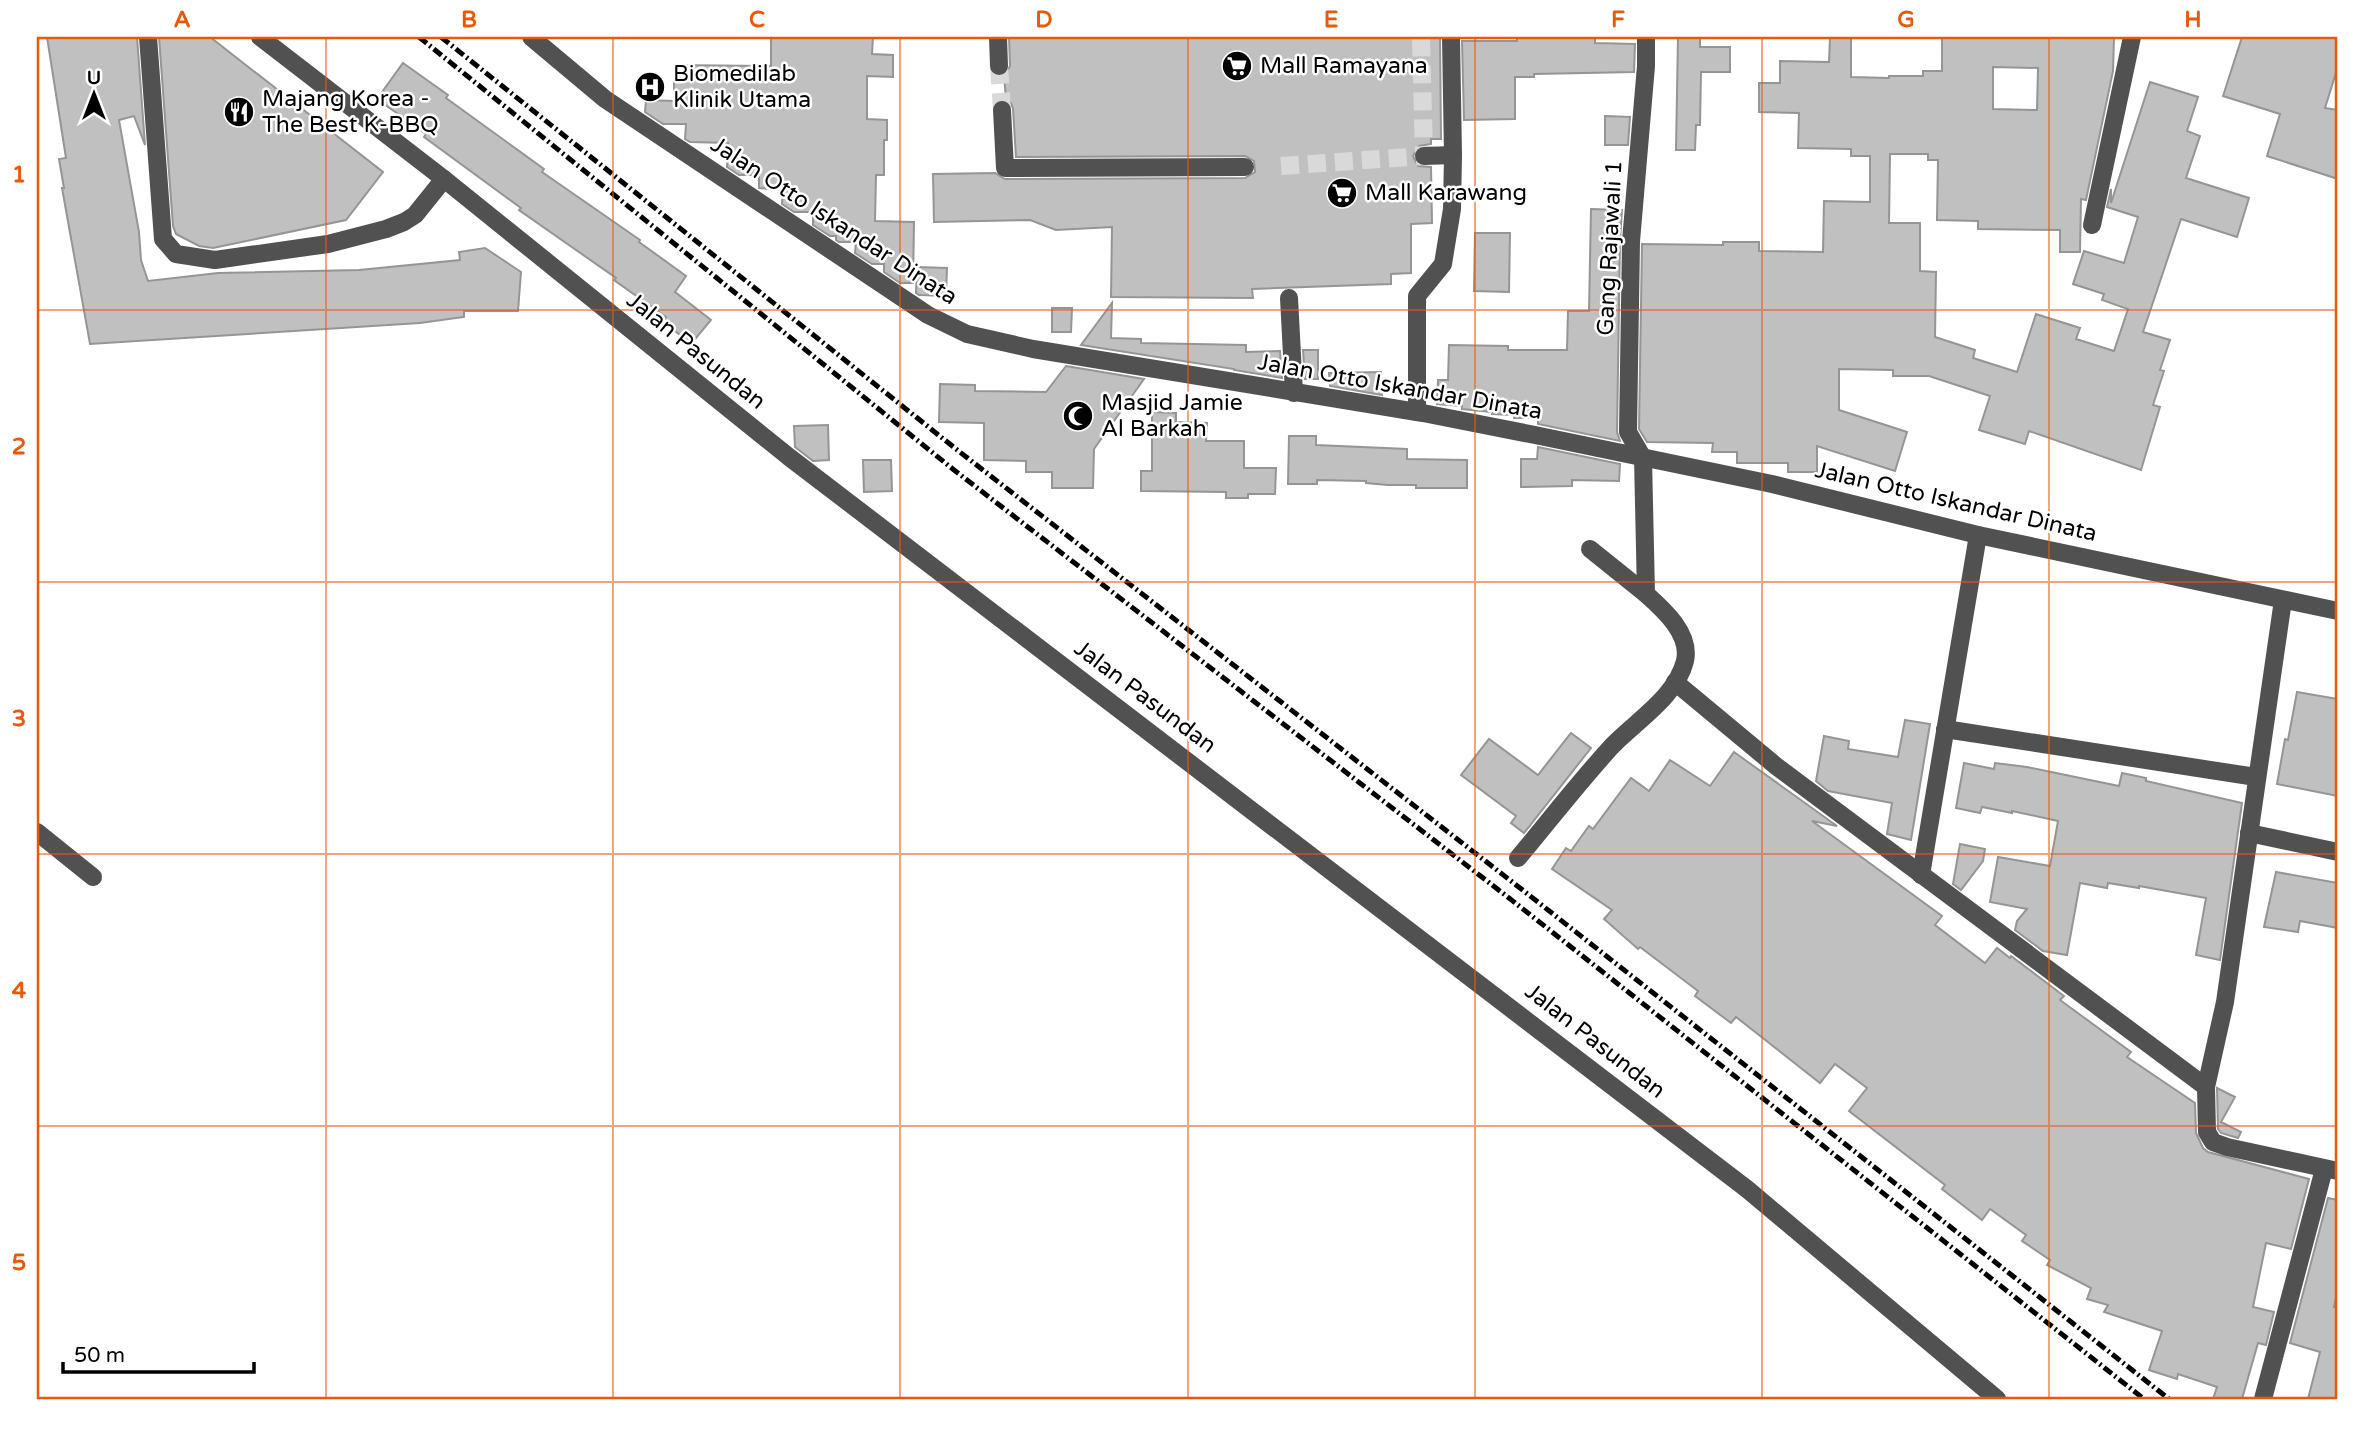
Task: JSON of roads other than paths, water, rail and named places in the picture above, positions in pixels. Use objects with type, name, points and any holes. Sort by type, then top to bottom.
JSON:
[{"type":"street","points":[[148,37],[163,239],[176,254],[215,260],[328,244],[386,229],[415,215],[425,206],[443,179]]},
{"type":"street","name":"Jalan Pasundan","points":[[260,37],[443,179],[789,457],[1747,1189],[1997,1399]]},
{"type":"street","name":"Jalan Otto Iskandar Dinata","points":[[531,37],[605,99],[928,315],[967,334],[1033,349],[1417,412],[1772,484],[1978,535],[2338,611]]},
{"type":"street","points":[[998,37],[999,66]]},
{"type":"street","points":[[1417,412],[1417,296],[1443,264],[1451,209],[1451,37]]},
{"type":"street","name":"Gang Rajawali 1","points":[[1643,458],[1628,432],[1631,241],[1646,66],[1646,37]]},
{"type":"street","points":[[2092,225],[2132,37]]},
{"type":"street","points":[[1002,110],[1005,168],[1245,167]]},
{"type":"street","points":[[1424,156],[1453,155]]},
{"type":"street","points":[[1289,298],[1294,393]]},
{"type":"street","points":[[1643,458],[1646,594]]},
{"type":"street","points":[[1921,875],[1978,535]]},
{"type":"street","points":[[1518,858],[1613,745],[1675,682],[1685,660],[1685,641],[1659,606],[1590,549]]},
{"type":"street","points":[[2263,1399],[2331,1170],[2213,1142],[2207,1132],[2206,1087],[2225,1002],[2283,600]]},
{"type":"street","points":[[1675,682],[1776,766],[2206,1087]]},
{"type":"street","points":[[1945,729],[2256,777]]},
{"type":"street","points":[[37,832],[93,877]]},
{"type":"street","points":[[2249,833],[2338,852]]},
{"type":"tunnel","points":[[1281,166],[1424,156],[1421,37]]},
{"type":"tunnel","points":[[999,66],[1002,110]]},
{"type":"railway","points":[[419,37],[954,470],[1509,898],[2144,1399]]},
{"type":"railway","points":[[441,37],[956,449],[1520,888],[2169,1399]]},
{"type":"place","name":"Mall Ramayana","points":[[1237,66]]},
{"type":"place","name":"Biomedilab Klinik Utama","points":[[650,87]]},
{"type":"place","name":"Majang Korea - The Best K-BBQ","points":[[239,112]]},
{"type":"place","name":"Mall Karawang","points":[[1342,193]]},
{"type":"place","name":"Masjid Jamie Al Barkah","points":[[1078,416]]}]
